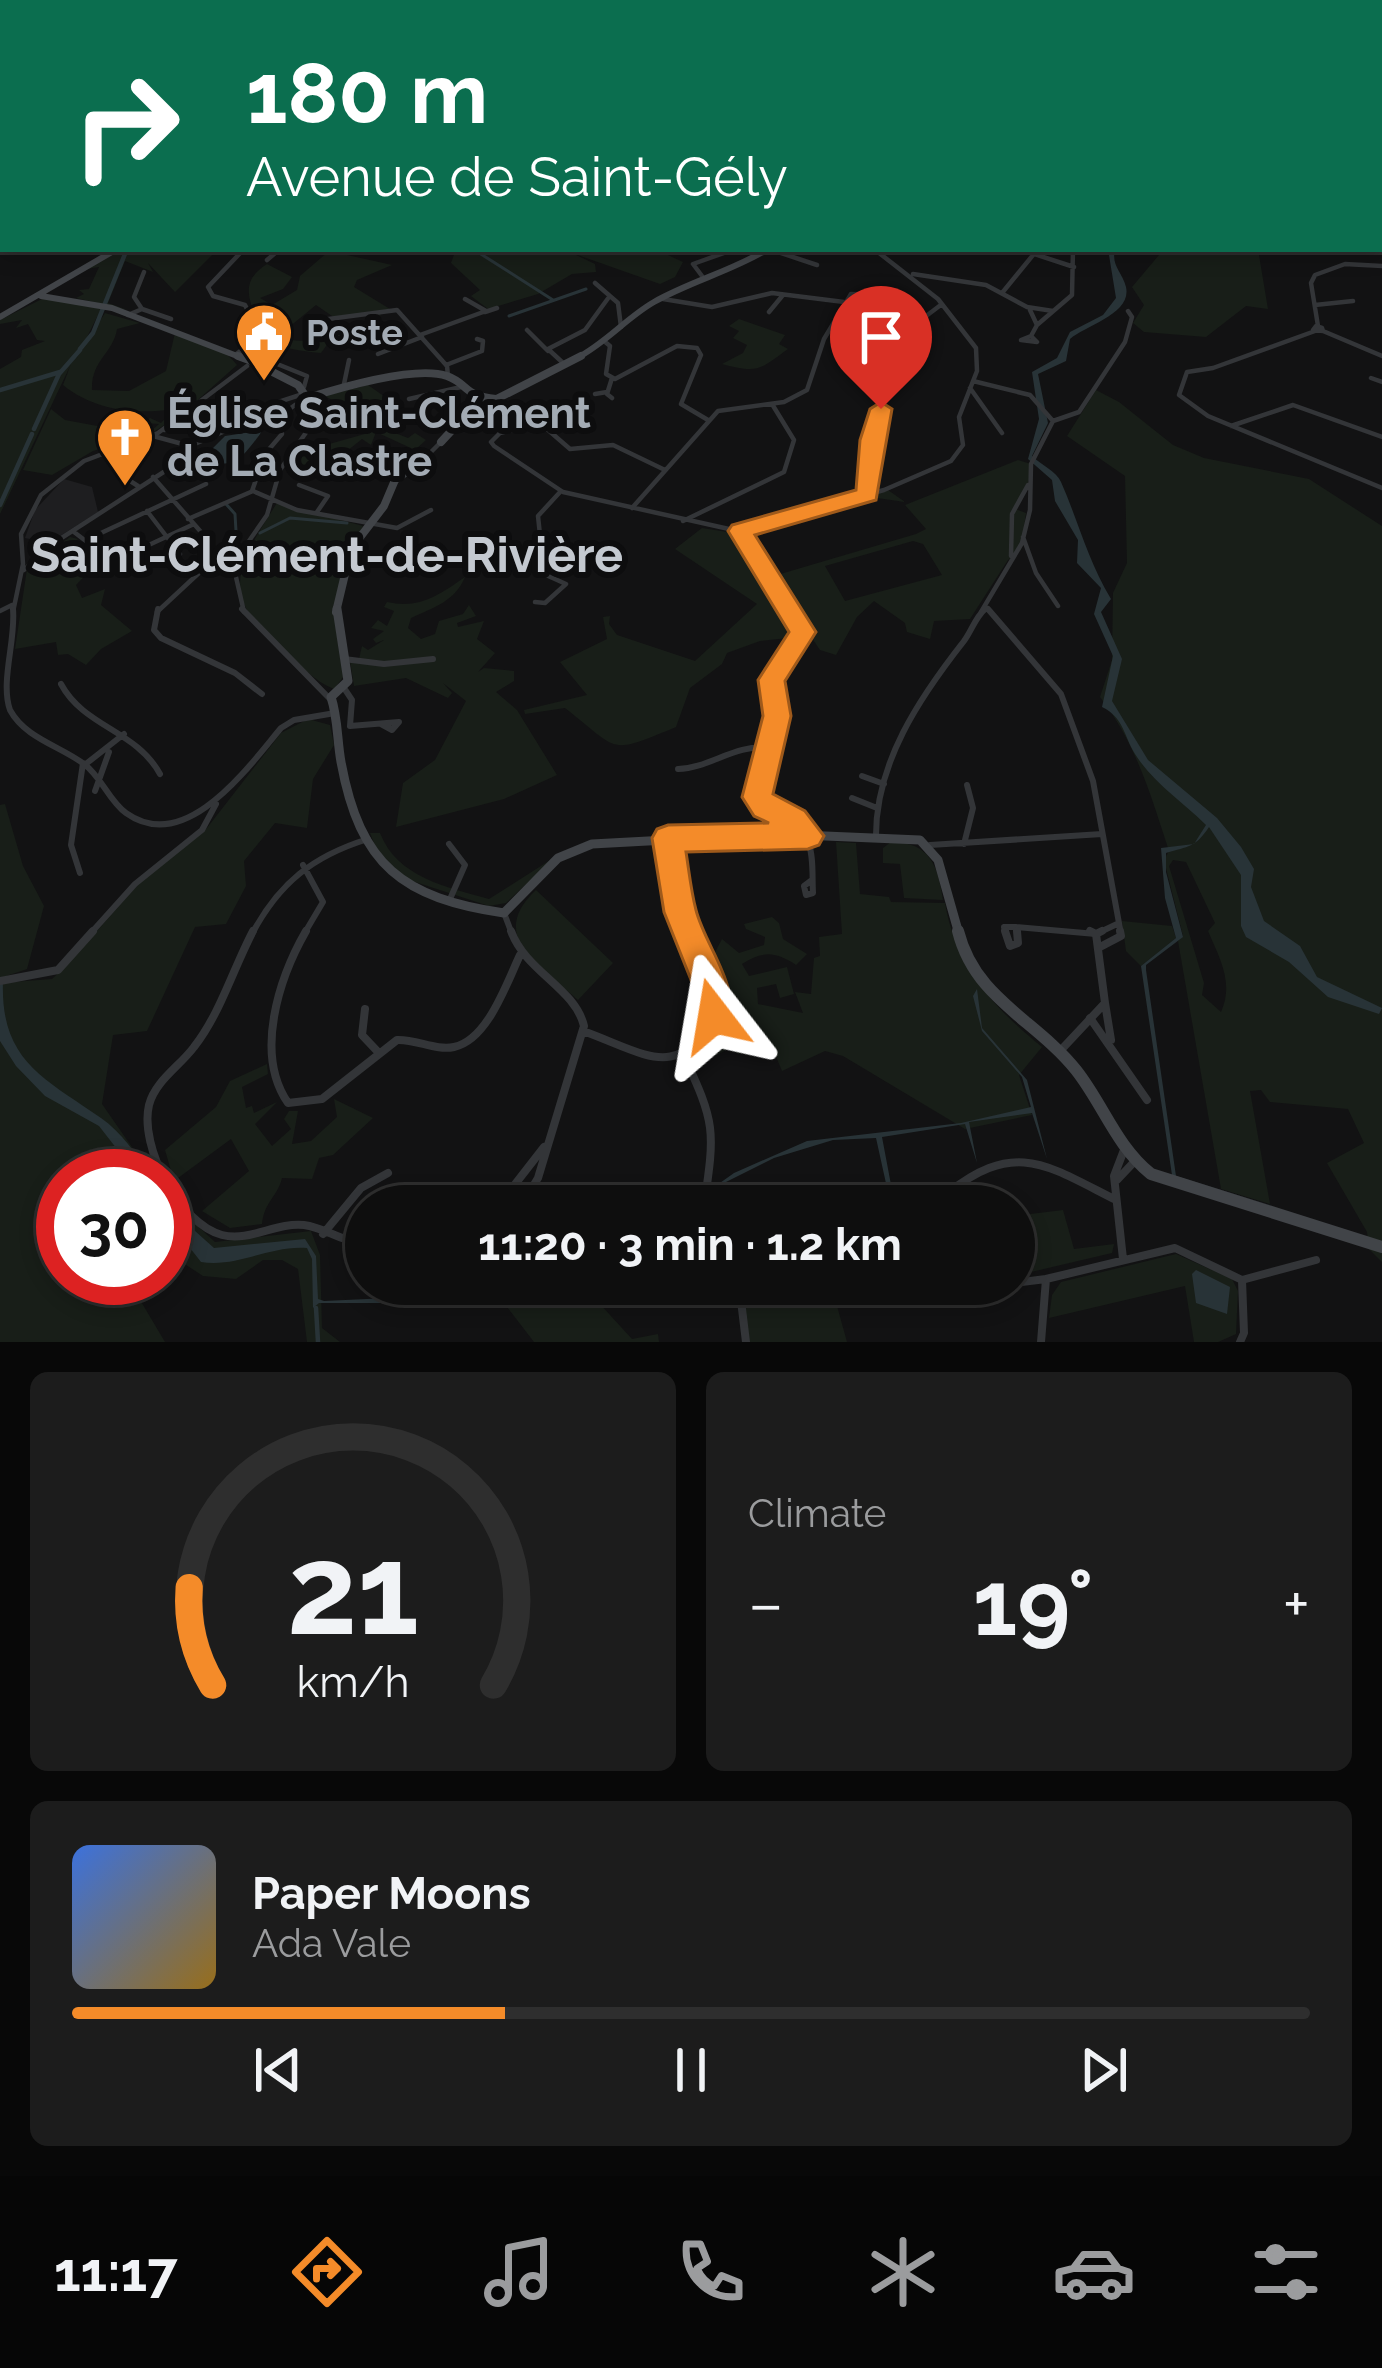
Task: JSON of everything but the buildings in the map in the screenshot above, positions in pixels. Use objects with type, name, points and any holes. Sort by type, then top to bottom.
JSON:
[{"type":"street","points":[[216,805],[182,819],[147,822],[130,817],[83,763],[35,737],[10,710],[5,684],[12,605],[24,563],[22,526],[51,484],[90,458],[164,430],[243,362],[258,333],[248,307],[213,296],[208,287],[241,252]]},
{"type":"street","points":[[268,260],[277,252]]},
{"type":"street","points":[[706,259],[713,252]]},
{"type":"street","points":[[702,276],[692,266],[727,252]]},
{"type":"street","points":[[331,700],[344,688],[347,674],[335,617],[351,549],[398,476],[495,398],[603,343],[702,276],[762,252]]},
{"type":"street","points":[[779,252],[817,265]]},
{"type":"street","points":[[664,470],[611,445],[572,450],[555,429],[542,422],[500,433],[491,442],[561,491],[740,531],[867,495],[957,457],[964,440],[959,412],[978,364],[976,349],[941,304],[902,268],[875,252]]},
{"type":"street","points":[[1026,252],[1074,267]]},
{"type":"street","points":[[1031,336],[1075,291],[1073,252]]},
{"type":"street","points":[[0,318],[110,253]]},
{"type":"street","points":[[1002,293],[1033,255]]},
{"type":"street","points":[[1318,329],[1311,283],[1318,272],[1345,264],[1382,266]]},
{"type":"street","points":[[902,268],[986,285],[1027,307],[1053,311]]},
{"type":"street","points":[[144,272],[134,297],[142,309],[171,319]]},
{"type":"street","points":[[909,274],[929,275]]},
{"type":"street","points":[[595,283],[618,303],[620,328]]},
{"type":"street","points":[[50,290],[189,334],[262,367],[307,396]]},
{"type":"street","points":[[632,508],[723,409],[772,404],[799,396],[811,385],[822,344],[852,293],[874,293],[910,325]]},
{"type":"street","points":[[665,298],[680,304],[728,306],[764,294],[844,302]]},
{"type":"street","points":[[770,312],[783,295]]},
{"type":"street","points":[[548,351],[587,328],[609,297]]},
{"type":"street","points":[[465,299],[485,312]]},
{"type":"street","points":[[1315,305],[1353,301]]},
{"type":"street","points":[[867,495],[874,427],[910,325],[941,304]]},
{"type":"street","points":[[1027,307],[1037,325]]},
{"type":"street","points":[[378,354],[497,308]]},
{"type":"street","points":[[128,315],[142,309]]},
{"type":"street","points":[[321,320],[397,310],[446,365],[448,376],[463,389],[495,398]]},
{"type":"street","points":[[1100,946],[1119,941],[1091,773],[1061,694],[986,602],[1023,537],[1033,460],[1053,421],[1079,412],[1126,341],[1132,317],[1128,310]]},
{"type":"street","points":[[933,313],[952,315]]},
{"type":"street","points":[[1382,356],[1318,329],[1184,374],[1178,391],[1184,400],[1231,426],[1382,488]]},
{"type":"street","points":[[527,330],[528,336],[564,361]]},
{"type":"street","points":[[446,365],[482,351],[483,340],[477,338]]},
{"type":"street","points":[[603,343],[607,374],[612,378],[627,376],[680,345],[695,346],[701,356],[681,404],[708,420]]},
{"type":"street","points":[[344,384],[349,360]]},
{"type":"street","points":[[243,362],[307,376],[312,425],[280,470],[267,515],[234,562],[237,598],[247,620],[331,700],[338,713],[343,770],[370,839],[390,874],[504,913]]},
{"type":"street","points":[[164,430],[199,426],[251,405],[344,384],[448,376]]},
{"type":"street","points":[[595,394],[609,395],[612,378]]},
{"type":"street","points":[[1371,378],[1382,382]]},
{"type":"street","points":[[972,385],[1036,399],[1053,421]]},
{"type":"street","points":[[972,385],[1002,433]]},
{"type":"street","points":[[409,399],[463,389]]},
{"type":"street","points":[[273,421],[307,396]]},
{"type":"street","points":[[683,521],[784,472],[794,440],[772,404]]},
{"type":"street","points":[[1231,426],[1294,405],[1382,437]]},
{"type":"street","points":[[476,410],[500,433]]},
{"type":"street","points":[[153,436],[190,446],[260,416],[273,421],[283,432],[265,455],[252,491]]},
{"type":"street","points":[[138,443],[116,472],[138,486]]},
{"type":"street","points":[[24,563],[190,455],[190,446]]},
{"type":"street","points":[[1009,564],[1014,509],[1031,476]]},
{"type":"street","points":[[153,477],[213,548],[212,562]]},
{"type":"street","points":[[86,540],[206,484]]},
{"type":"street","points":[[299,485],[328,496],[317,512]]},
{"type":"street","points":[[138,550],[252,491],[294,509],[403,528],[431,510]]},
{"type":"street","points":[[517,562],[540,535],[538,516],[561,491]]},
{"type":"street","points":[[1014,509],[1029,514]]},
{"type":"street","points":[[147,512],[180,554]]},
{"type":"street","points":[[740,531],[802,628],[800,643],[771,680],[777,716],[758,776],[758,800],[794,820],[808,836],[812,880]]},
{"type":"street","points":[[74,532],[104,556]]},
{"type":"street","points":[[1023,537],[1036,573],[1058,605]]},
{"type":"street","points":[[495,553],[565,582],[544,603],[535,602]]},
{"type":"street","points":[[234,562],[212,562],[158,607],[154,630],[161,641],[228,667],[262,694]]},
{"type":"street","points":[[0,611],[12,605]]},
{"type":"street","points":[[876,838],[877,808],[900,743],[940,668],[987,608]]},
{"type":"street","points":[[344,659],[384,664],[433,659]]},
{"type":"street","points":[[61,684],[74,707],[148,748],[160,774]]},
{"type":"street","points":[[344,688],[352,700],[350,726],[381,724]]},
{"type":"street","points":[[0,981],[58,970],[140,880],[206,826],[216,805],[281,728],[294,720],[336,719],[338,713]]},
{"type":"street","points":[[321,719],[341,734]]},
{"type":"street","points":[[83,763],[124,734]]},
{"type":"street","points":[[678,769],[704,767],[751,746],[768,748]]},
{"type":"street","points":[[82,786],[106,762],[110,748]]},
{"type":"street","points":[[80,873],[70,844],[83,763]]},
{"type":"street","points":[[77,806],[95,791],[96,775]]},
{"type":"street","points":[[862,776],[884,784]]},
{"type":"street","points":[[964,844],[973,808],[967,785]]},
{"type":"street","points":[[95,791],[109,793]]},
{"type":"street","points":[[852,798],[877,808]]},
{"type":"street","points":[[345,1244],[306,1225],[236,1236],[210,1231],[170,1189],[147,1115],[150,1100],[203,1034],[249,933],[303,865],[339,846],[364,825]]},
{"type":"street","points":[[504,913],[572,850],[668,838],[808,836],[916,839],[930,845],[1102,834]]},
{"type":"street","points":[[583,1031],[655,1058],[683,1054],[710,1028],[716,1006],[680,912],[668,838]]},
{"type":"street","points":[[339,846],[370,839]]},
{"type":"street","points":[[448,844],[459,851],[466,866],[450,898]]},
{"type":"street","points":[[930,845],[968,963],[1001,1009],[1078,1072],[1134,1162],[1168,1183],[1382,1247]]},
{"type":"street","points":[[303,865],[323,902],[277,991],[277,1091],[289,1103],[315,1102],[378,1052],[404,1038],[446,1047],[464,1044],[478,1030],[520,955]]},
{"type":"street","points":[[504,913],[520,955],[580,1010],[583,1031],[534,1185]]},
{"type":"street","points":[[1016,927],[1096,934],[1117,929]]},
{"type":"street","points":[[1096,934],[1112,1044]]},
{"type":"street","points":[[1059,1052],[1105,1004]]},
{"type":"street","points":[[365,1009],[362,1035],[378,1052]]},
{"type":"street","points":[[1090,1018],[1147,1100]]},
{"type":"street","points":[[683,1054],[709,1107],[714,1135],[707,1185]]},
{"type":"street","points":[[514,1185],[546,1144]]},
{"type":"street","points":[[1123,1259],[1115,1183],[1117,1161],[1124,1150]]},
{"type":"street","points":[[957,1185],[978,1169],[1034,1161],[1116,1200]]},
{"type":"street","points":[[1115,1183],[1134,1162]]},
{"type":"street","points":[[323,1234],[361,1188],[388,1173]]},
{"type":"street","points":[[1035,1280],[1175,1248],[1242,1280],[1316,1260]]},
{"type":"street","points":[[1041,1342],[1046,1279]]},
{"type":"street","points":[[1240,1342],[1244,1333],[1242,1280]]},
{"type":"street","points":[[742,1305],[746,1342]]},
{"type":"shaded area","points":[[115,252],[215,252],[175,292],[148,263],[153,272],[125,261],[108,303],[128,310],[76,298],[84,294],[79,290],[89,289],[99,267],[86,269]]},
{"type":"shaded area","points":[[328,252],[392,265],[357,280],[354,287],[390,309],[335,318],[316,305],[278,336],[303,341],[346,333],[346,327],[358,328],[369,316],[381,313],[378,325],[331,339],[321,353],[265,342],[268,339],[260,335],[249,296],[251,280],[267,264],[292,277],[283,289],[260,298],[272,305],[297,290],[300,276]]},
{"type":"shaded area","points":[[455,252],[661,252],[683,262],[675,277],[660,284],[572,253],[595,264],[596,272],[572,274],[538,294],[488,309],[471,296],[480,290],[451,263]]},
{"type":"shaded area","points":[[1108,252],[1115,252],[1126,296],[1115,312],[1070,339],[1066,361],[1038,374],[1048,423],[1032,456],[1061,482],[1111,599],[1101,612],[1122,659],[1112,701],[1148,760],[1217,818],[1241,847],[1254,869],[1251,887],[1264,921],[1300,946],[1317,977],[1382,1008],[1379,1014],[1328,997],[1289,962],[1246,937],[1241,926],[1241,875],[1209,827],[1195,843],[1206,825],[1150,774],[1119,721],[1102,707],[1113,656],[1094,614],[1101,588],[1077,563],[1078,540],[1055,501],[1052,480],[1028,459],[1039,419],[1032,372],[1057,358],[1070,332],[1103,315],[1116,298]]},
{"type":"shaded area","points":[[1258,252],[1268,309],[1246,306],[1206,337],[1144,332],[1133,323],[1144,305],[1132,287],[1159,255]]},
{"type":"shaded area","points":[[50,295],[101,309],[76,359],[105,313],[140,323],[117,329],[95,371],[92,390],[129,391],[166,371],[175,333],[145,322],[207,343],[237,365],[183,413],[152,433],[138,430],[143,426],[151,431],[159,424],[145,423],[150,418],[161,423],[174,409],[129,411],[88,400],[63,385],[71,364],[0,514],[0,369],[21,357],[22,350],[45,341],[37,340],[28,324],[16,328],[22,320],[0,324],[0,320]]},
{"type":"shaded area","points":[[739,319],[785,335],[779,344],[788,349],[758,368],[722,364],[743,353],[747,345],[733,338],[739,331],[729,326]]},
{"type":"shaded area","points":[[368,385],[388,399],[374,415],[348,420],[334,409],[341,404],[324,396]]},
{"type":"shaded area","points":[[1096,390],[1119,402],[1173,445],[1204,458],[1309,479],[1382,526],[1382,1262],[1369,1249],[1367,1232],[1327,1163],[1364,1143],[1348,1109],[1270,1102],[1261,1090],[1250,1091],[1270,1204],[1221,1189],[1178,941],[1183,936],[1164,860],[1169,851],[1133,751],[1100,697],[1112,660],[1113,593],[1127,563],[1125,476],[1067,436]],"holes":[[[1173,860],[1186,862],[1215,923],[1208,931],[1226,981],[1221,1012],[1202,995],[1204,983],[1169,866]]]},
{"type":"shaded area","points":[[51,409],[65,420],[146,435],[93,451],[52,475],[23,470]]},
{"type":"shaded area","points":[[393,426],[395,433],[408,438],[415,433],[426,440],[415,450],[376,432],[371,445],[362,439],[332,463],[344,464],[349,476],[311,467],[286,468],[308,450]]},
{"type":"shaded area","points":[[260,434],[237,462],[213,465],[202,474],[188,471],[197,453],[212,449],[225,436]]},
{"type":"shaded area","points":[[1018,460],[1031,464],[1031,476],[1015,509],[1026,513],[1021,550],[1008,560],[970,619],[934,621],[930,639],[907,632],[905,623],[874,601],[857,617],[836,655],[820,650],[743,536],[745,531],[888,490],[905,502],[877,498],[753,532],[750,539],[777,575],[926,529],[905,505]],"holes":[[[913,541],[923,544],[942,575],[845,601],[825,566]]]},
{"type":"shaded area","points":[[64,479],[92,487],[98,512],[49,543],[25,538],[35,510]]},
{"type":"shaded area","points":[[277,503],[363,526],[337,598],[344,676],[334,689],[306,671],[261,629],[241,594],[244,561]]},
{"type":"shaded area","points":[[702,528],[740,534],[800,628],[797,637],[760,641],[727,653],[722,664],[690,688],[676,727],[638,742],[607,741],[565,708],[525,714],[524,710],[587,695],[560,662],[607,639],[603,617],[610,616],[609,624],[617,635],[695,661],[757,604],[675,549]]},
{"type":"shaded area","points":[[70,537],[78,539],[58,554],[87,566],[97,553],[102,558],[76,585],[82,598],[105,589],[101,605],[132,631],[101,649],[86,665],[68,654],[58,655],[56,642],[15,649],[27,569]]},
{"type":"shaded area","points":[[465,577],[450,598],[411,618],[408,628],[421,639],[435,634],[439,621],[463,614],[469,605],[476,616],[457,623],[458,627],[484,621],[477,639],[495,653],[478,672],[484,668],[514,671],[514,681],[496,692],[517,710],[557,775],[504,799],[396,827],[403,783],[435,760],[466,701],[443,683],[452,693],[448,698],[406,678],[354,686],[350,661],[384,662],[359,659],[362,646],[368,650],[384,640],[376,643],[373,639],[384,631],[371,628],[378,620],[387,626],[394,611],[384,607],[387,602],[409,604],[428,599]]},
{"type":"shaded area","points":[[308,719],[330,725],[334,745],[313,779],[307,828],[275,823],[244,861],[246,886],[226,924],[195,927],[147,1031],[113,1035],[102,1104],[133,1149],[36,1149],[36,1305],[143,1305],[165,1342],[0,1342],[0,983],[52,979],[141,881],[207,828],[281,733]]},
{"type":"shaded area","points":[[5,804],[23,866],[44,906],[27,969],[0,978],[0,805]]},
{"type":"shaded area","points":[[370,833],[380,833],[398,860],[425,878],[489,899],[555,857],[506,903],[489,906],[403,878],[376,848]]},
{"type":"shaded area","points":[[836,842],[856,843],[860,894],[889,897],[891,902],[945,903],[958,947],[979,984],[1042,1047],[1019,1075],[1032,1115],[965,1129],[843,1056],[825,1051],[782,1071],[775,1054],[770,1059],[750,1047],[739,1054],[728,1049],[715,1056],[703,1047],[718,1025],[724,1024],[718,1019],[719,998],[704,961],[713,956],[722,939],[739,953],[764,945],[765,937],[744,924],[772,917],[783,939],[807,954],[796,965],[769,954],[742,964],[749,976],[787,967],[794,994],[780,998],[776,984],[757,988],[758,1004],[803,1013],[795,992],[811,994],[814,958],[820,956],[819,937],[842,934]]},
{"type":"shaded area","points":[[891,842],[915,846],[930,858],[943,900],[904,898],[900,864],[883,863],[883,848]]},
{"type":"shaded area","points":[[1193,844],[1166,853],[1166,872],[1183,937],[1146,965],[1176,1176],[1356,1232],[1172,1175],[1141,966],[1176,938],[1165,898],[1161,848]]},
{"type":"shaded area","points":[[536,890],[613,963],[578,1000],[536,964],[518,937],[516,923],[522,907]]},
{"type":"shaded area","points":[[1122,921],[1172,926],[1176,938],[1141,966],[1126,951]]},
{"type":"shaded area","points":[[3,981],[9,1031],[29,1064],[101,1118],[131,1149],[117,1149],[99,1126],[45,1096],[16,1066],[0,1041]]},
{"type":"shaded area","points":[[977,989],[982,1028],[1027,1080],[1047,1159],[1032,1113],[969,1122],[977,1163],[965,1124],[882,1137],[891,1185],[886,1185],[876,1138],[833,1140],[774,1158],[717,1185],[807,1141],[961,1123],[1031,1107],[1022,1077],[982,1031],[973,996]]},
{"type":"shaded area","points":[[267,1064],[268,1074],[242,1087],[246,1108],[252,1106],[254,1113],[277,1102],[255,1124],[272,1146],[291,1129],[284,1119],[289,1111],[298,1111],[292,1144],[311,1141],[337,1117],[334,1099],[373,1118],[333,1155],[319,1158],[312,1179],[282,1178],[262,1224],[230,1228],[202,1211],[249,1171],[231,1139],[192,1168],[192,1149],[166,1149],[216,1107],[230,1081]]},
{"type":"shaded area","points":[[1063,1210],[1074,1249],[1114,1244],[1112,1253],[1035,1271],[1035,1213]]},
{"type":"shaded area","points":[[192,1221],[215,1242],[311,1231],[320,1255],[322,1328],[340,1342],[307,1342],[298,1269],[282,1260],[263,1260],[236,1279],[203,1276],[192,1269]]},
{"type":"shaded area","points":[[192,1228],[214,1248],[305,1239],[316,1256],[318,1299],[345,1303],[319,1303],[313,1308],[312,1259],[307,1248],[201,1262],[192,1250]]},
{"type":"shaded area","points":[[1176,1254],[1232,1279],[1238,1291],[1236,1334],[1218,1342],[1194,1342],[1185,1286],[1049,1318],[1052,1295],[1061,1282]]},
{"type":"shaded area","points":[[1196,1270],[1230,1287],[1227,1314],[1196,1303],[1192,1274]]},
{"type":"shaded area","points":[[506,1305],[601,1305],[632,1339],[658,1334],[659,1342],[534,1342]]},
{"type":"shaded area","points":[[739,1305],[837,1305],[847,1342],[747,1342]]},
{"type":"waterway","points":[[80,349],[93,333],[126,252]]},
{"type":"waterway","points":[[478,252],[553,300]]},
{"type":"waterway","points":[[509,316],[586,289]]},
{"type":"waterway","points":[[34,429],[59,374],[80,350]]},
{"type":"waterway","points":[[0,390],[60,372]]},
{"type":"waterway","points":[[0,505],[32,434]]},
{"type":"waterway","points":[[226,504],[235,514],[237,548]]},
{"type":"waterway","points":[[260,533],[290,518],[347,523]]},
{"type":"waterway","points":[[316,1308],[318,1342]]},
{"type":"place","name":"Poste","points":[[264,383]]},
{"type":"place","name":"Église Saint-Clément de La Clastre","points":[[125,488]]},
{"type":"district","name":"Saint-Clément-de-Rivière","points":[[327,555]]},
{"type":"route","points":[[714,1016],[712,990],[680,912],[668,838],[808,836],[794,820],[757,797],[758,776],[777,716],[771,680],[800,643],[802,632],[740,531],[867,495],[874,427],[881,409]]}]
